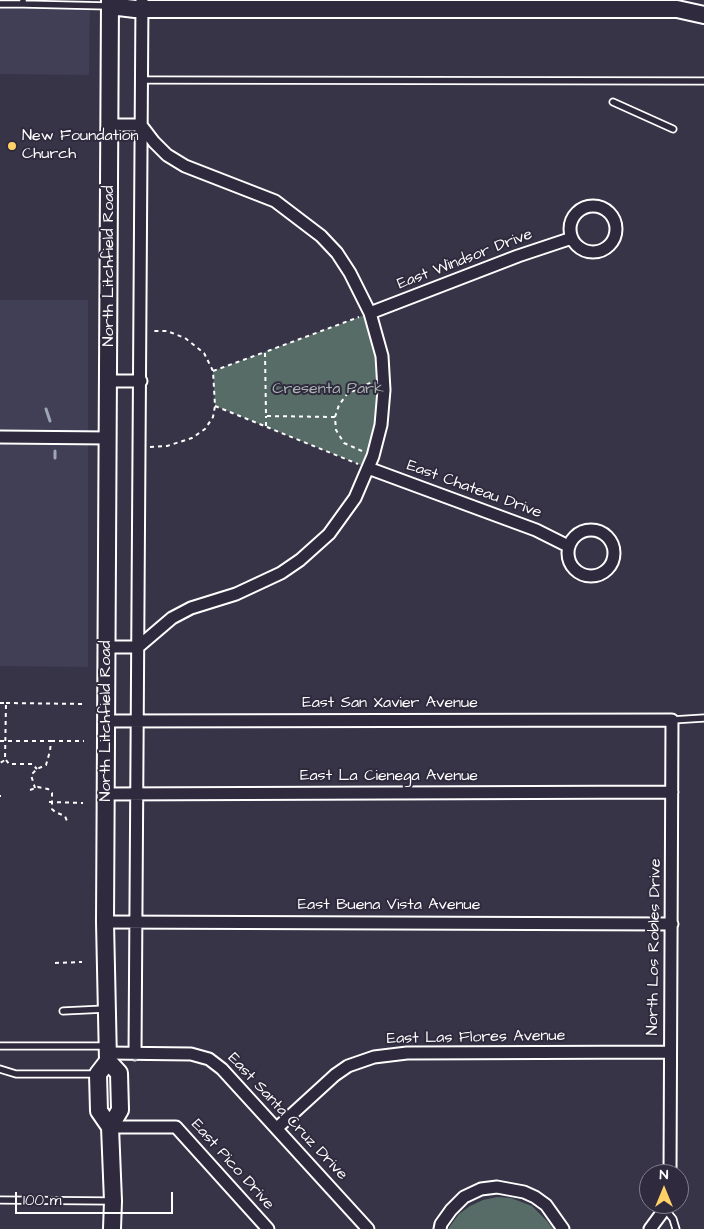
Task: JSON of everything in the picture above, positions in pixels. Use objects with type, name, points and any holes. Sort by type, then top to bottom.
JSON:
[{"type":"main road","points":[[110,3],[142,5],[677,4],[704,15]]},
{"type":"main road","name":"North Litchfield Road","points":[[110,3],[105,922],[107,1009],[105,1059],[99,1111],[110,1127],[113,1229]]},
{"type":"street","name":"North Litchfield Road","points":[[135,1054],[141,381],[142,5]]},
{"type":"street","points":[[107,647],[138,646],[160,627],[190,608],[258,585],[300,560],[329,534],[355,498],[372,456],[381,425],[384,406],[382,356],[370,313],[350,273],[337,253],[308,225],[276,201],[185,166],[167,154],[154,142],[141,125],[110,125]]},
{"type":"street","points":[[589,206],[603,208],[613,218],[615,232],[613,239],[603,249],[588,251],[572,238],[570,224],[577,212],[583,208],[589,206]]},
{"type":"street","name":"East Windsor Drive","points":[[370,313],[518,256],[572,238]]},
{"type":"street","points":[[109,381],[141,381]]},
{"type":"street","points":[[0,437],[109,438]]},
{"type":"street","name":"East Chateau Drive","points":[[368,468],[536,530],[568,546]]},
{"type":"street","points":[[597,530],[604,533],[613,544],[614,558],[607,571],[601,574],[586,576],[573,568],[567,554],[568,546],[583,531],[597,530]]},
{"type":"street","name":"East San Xavier Avenue","points":[[107,721],[672,720]]},
{"type":"street","name":"North Los Robles Drive","points":[[670,1164],[672,720]]},
{"type":"street","name":"East La Cienega Avenue","points":[[106,794],[672,792]]},
{"type":"street","name":"East Buena Vista Avenue","points":[[105,922],[672,924]]},
{"type":"street","name":"East Las Flores Avenue","points":[[277,1128],[335,1075],[348,1066],[374,1056],[407,1053],[670,1052]]},
{"type":"street","name":"East Santa Cruz Drive","points":[[105,1059],[135,1054],[191,1054],[209,1059],[222,1069],[368,1229]]},
{"type":"street","name":"East Pico Drive","points":[[110,1127],[176,1127],[268,1229]]},
{"type":"street","points":[[440,1229],[441,1224],[451,1210],[464,1197],[480,1189],[497,1187],[524,1192],[535,1197],[546,1205],[563,1229]]},
{"type":"street","points":[[650,1229],[660,1214]]},
{"type":"lane","points":[[0,4],[23,2],[110,3]]},
{"type":"lane","points":[[142,80],[704,80]]},
{"type":"lane","points":[[613,102],[673,130]]},
{"type":"lane","points":[[672,720],[704,718]]},
{"type":"lane","points":[[63,1011],[107,1009]]},
{"type":"lane","name":"East Santa Cruz Drive","points":[[0,1046],[105,1059]]},
{"type":"lane","points":[[0,1069],[16,1074],[105,1059]]},
{"type":"lane","points":[[0,1200],[113,1201]]},
{"type":"lane","points":[[670,1214],[676,1229]]},
{"type":"path","points":[[213,371],[370,313]]},
{"type":"path","points":[[140,447],[168,446],[192,438],[205,429],[213,417],[215,406],[213,371],[204,353],[185,338],[167,331],[141,331]]},
{"type":"path","points":[[265,352],[266,427]]},
{"type":"path","points":[[372,456],[344,443],[336,430],[336,417],[338,405],[347,394],[367,383],[384,380]]},
{"type":"path","points":[[215,406],[368,468]]},
{"type":"path","points":[[266,416],[336,417]]},
{"type":"path","points":[[0,703],[84,704]]},
{"type":"path","points":[[6,704],[6,760],[8,764],[32,764],[36,769]]},
{"type":"path","points":[[0,741],[84,741]]},
{"type":"path","points":[[35,788],[31,775],[36,769],[46,765],[51,741]]},
{"type":"path","points":[[0,763],[6,760]]},
{"type":"path","points":[[30,790],[35,788],[48,789],[52,793],[52,809],[65,816],[67,821]]},
{"type":"path","points":[[51,802],[83,802]]},
{"type":"path","points":[[55,962],[82,962]]},
{"type":"shaded area","points":[[0,0],[90,0],[89,75],[0,74]]},
{"type":"shaded area","points":[[0,300],[88,300],[88,667],[0,666]]},
{"type":"green space","name":"Cresenta Park","points":[[370,313],[384,380],[368,468],[215,406],[213,371]]},
{"type":"green space","points":[[497,1197],[511,1198],[532,1206],[553,1229],[448,1229],[459,1214],[470,1206],[483,1200]]},
{"type":"waterway","points":[[46,409],[50,421]]},
{"type":"waterway","points":[[55,451],[55,458]]},
{"type":"place","name":"New Foundation Church","points":[[12,146]]}]
